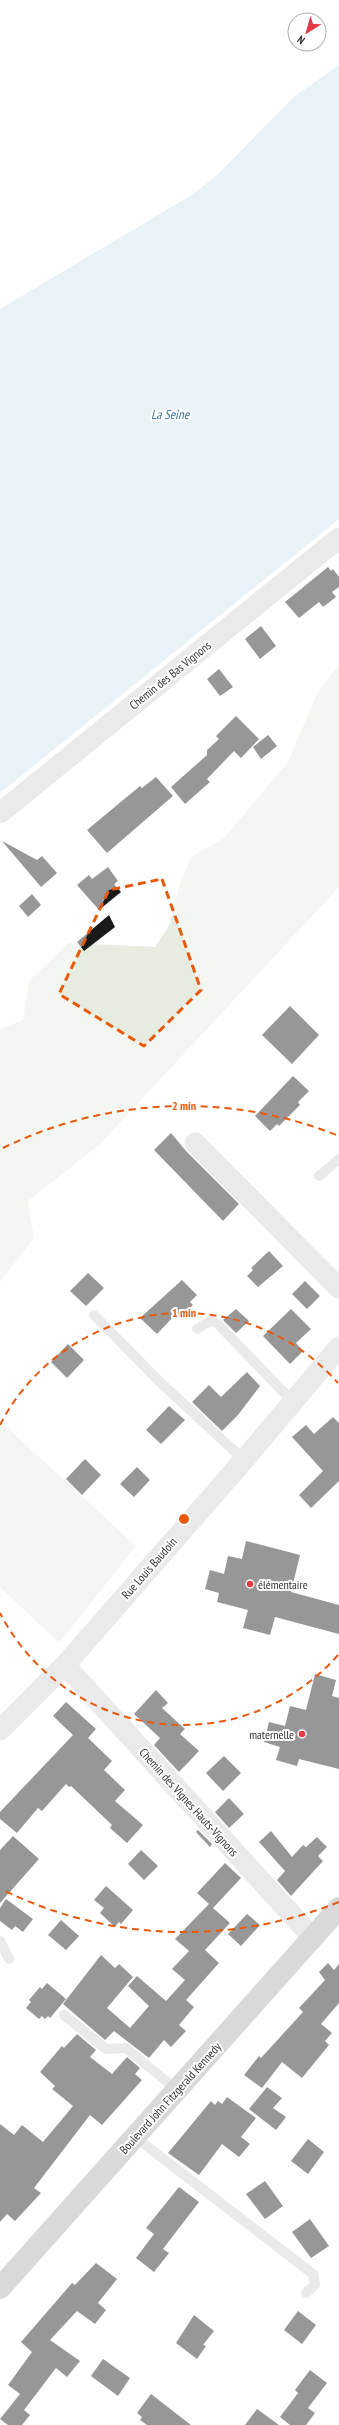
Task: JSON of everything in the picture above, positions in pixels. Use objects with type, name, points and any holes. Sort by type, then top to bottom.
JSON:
[{"type":"main road","name":"Boulevard John Fitzgerald Kennedy","points":[[0,2288],[339,1908]]},
{"type":"street","name":"Chemin des Bas Vignons","points":[[0,813],[339,538]]},
{"type":"street","points":[[195,1143],[339,1288]]},
{"type":"street","name":"Rue Louis Baudoin","points":[[0,1730],[64,1665],[244,1460],[339,1347]]},
{"type":"street","name":"Chemin des Vignes Hauts-Vignons","points":[[64,1665],[313,1938]]},
{"type":"lane","points":[[319,1176],[339,1160]]},
{"type":"lane","points":[[94,1315],[154,1376],[244,1460]]},
{"type":"lane","points":[[197,1329],[210,1321],[217,1323],[293,1402]]},
{"type":"lane","points":[[0,1941],[9,1959]]},
{"type":"lane","points":[[64,2015],[106,2049],[126,2048],[177,2090]]},
{"type":"lane","points":[[135,2137],[313,2274],[315,2285],[306,2293]]},
{"type":"highlighted area","points":[[162,879],[201,990],[144,1046],[59,994],[109,890]]},
{"type":"shaded area","points":[[339,664],[339,887],[99,1145],[28,1201],[34,1238],[0,1282],[0,1029],[23,1020],[29,981],[68,943],[155,947],[170,924],[180,884],[191,857],[224,838],[288,762],[317,694]]},
{"type":"shaded area","points":[[0,1421],[136,1546],[59,1643],[0,1587]]},
{"type":"water","name":"La Seine","points":[[339,65],[339,519],[0,793],[0,309],[190,196],[215,177],[295,96]]},
{"type":"building","points":[[328,567],[331,571],[333,569],[339,577],[339,587],[332,592],[336,597],[323,607],[319,602],[299,618],[285,602]]},
{"type":"building","points":[[261,626],[276,646],[260,659],[245,639]]},
{"type":"building","points":[[219,669],[233,687],[220,696],[207,679]]},
{"type":"building","points":[[236,716],[259,739],[241,758],[234,751],[207,779],[210,782],[185,804],[171,787],[207,755],[207,750],[219,739],[216,736]]},
{"type":"building","points":[[268,735],[277,746],[261,759],[253,747]]},
{"type":"building","points":[[156,777],[173,796],[107,853],[87,830],[140,786],[142,788]]},
{"type":"building","points":[[2,841],[37,860],[42,856],[57,873],[41,887]]},
{"type":"building","points":[[108,867],[118,881],[114,884],[121,892],[99,910],[77,885],[89,875],[92,879]]},
{"type":"building","points":[[32,894],[41,905],[28,917],[19,906]]},
{"type":"building","points":[[109,915],[115,927],[84,951],[77,942]]},
{"type":"building","points":[[290,1006],[319,1035],[292,1064],[262,1035]]},
{"type":"building","points":[[293,1076],[309,1091],[298,1102],[300,1105],[279,1126],[277,1124],[270,1131],[255,1116]]},
{"type":"building","points":[[171,1133],[186,1151],[239,1204],[223,1221],[154,1150]]},
{"type":"building","points":[[269,1251],[283,1266],[258,1287],[247,1276],[253,1270],[251,1268]]},
{"type":"building","points":[[88,1273],[104,1288],[86,1306],[70,1291]]},
{"type":"building","points":[[182,1280],[197,1295],[190,1302],[193,1305],[180,1317],[176,1314],[157,1334],[140,1318]]},
{"type":"building","points":[[305,1281],[320,1296],[307,1309],[292,1294]]},
{"type":"building","points":[[236,1309],[249,1321],[236,1333],[223,1320]]},
{"type":"building","points":[[291,1309],[311,1329],[296,1343],[303,1351],[290,1364],[263,1336]]},
{"type":"building","points":[[68,1344],[84,1360],[67,1378],[51,1362]]},
{"type":"building","points":[[247,1372],[260,1386],[238,1415],[222,1431],[192,1402],[209,1385],[221,1397]]},
{"type":"building","points":[[169,1406],[185,1420],[161,1444],[146,1430]]},
{"type":"building","points":[[333,1417],[339,1423],[339,1481],[311,1508],[299,1495],[323,1471],[292,1437],[306,1425],[314,1434]]},
{"type":"building","points":[[85,1459],[101,1475],[82,1495],[66,1479]]},
{"type":"building","points":[[137,1467],[150,1480],[134,1497],[120,1484]]},
{"type":"building","name":"élémentaire","points":[[246,1541],[300,1555],[291,1592],[339,1605],[339,1634],[275,1617],[270,1635],[243,1628],[248,1610],[217,1602],[219,1593],[205,1589],[210,1570],[224,1574],[228,1556],[242,1559]]},
{"type":"building","name":"maternelle","points":[[315,1674],[336,1680],[332,1696],[339,1698],[339,1769],[299,1759],[297,1766],[276,1760],[280,1747],[264,1742],[269,1722],[285,1726],[290,1706],[306,1710]]},
{"type":"building","points":[[156,1690],[168,1703],[162,1708],[185,1729],[180,1734],[199,1751],[179,1772],[154,1745],[160,1738],[134,1714]]},
{"type":"building","points":[[66,1702],[96,1729],[88,1738],[112,1761],[104,1770],[125,1790],[115,1801],[143,1825],[127,1843],[110,1828],[112,1825],[71,1786],[69,1787],[66,1784],[42,1811],[38,1808],[17,1833],[0,1819],[0,1812],[73,1735],[53,1716]]},
{"type":"building","points":[[224,1756],[241,1773],[223,1791],[206,1773]]},
{"type":"building","points":[[229,1798],[244,1814],[229,1828],[215,1812]]},
{"type":"building","points":[[198,1830],[212,1844],[210,1847],[196,1832]]},
{"type":"building","points":[[271,1831],[292,1857],[303,1845],[306,1847],[317,1837],[327,1847],[318,1856],[323,1861],[291,1896],[277,1880],[285,1871],[259,1842]]},
{"type":"building","points":[[13,1836],[39,1859],[0,1903],[0,1850]]},
{"type":"building","points":[[141,1850],[158,1866],[144,1880],[128,1864]]},
{"type":"building","points":[[225,1863],[241,1878],[213,1908],[230,1923],[205,1950],[219,1963],[186,2000],[194,2007],[179,2025],[186,2031],[171,2047],[164,2040],[149,2058],[114,2031],[105,2040],[63,2004],[101,1955],[115,1968],[119,1964],[133,1977],[107,2008],[130,2028],[149,2006],[128,1986],[137,1976],[166,2001],[185,1980],[172,1969],[189,1951],[175,1939],[209,1904],[197,1893]]},
{"type":"building","points":[[106,1886],[133,1910],[121,1924],[119,1922],[115,1927],[100,1913],[104,1908],[94,1900]]},
{"type":"building","points":[[6,1899],[33,1919],[23,1932],[15,1926],[12,1930],[0,1921],[0,1908]]},
{"type":"building","points":[[247,1914],[260,1925],[241,1946],[228,1934]]},
{"type":"building","points":[[61,1920],[79,1936],[66,1950],[48,1935]]},
{"type":"building","points":[[328,1963],[334,1970],[339,1964],[339,2003],[321,2024],[332,2033],[325,2041],[329,2045],[302,2078],[282,2062],[262,2088],[244,2075],[259,2056],[261,2058],[303,2012],[299,2008],[325,1980],[319,1972]]},
{"type":"building","points":[[47,1983],[66,1999],[50,2018],[48,2016],[45,2019],[42,2016],[39,2019],[26,2008],[31,2002],[29,2000],[40,1987],[42,1989]]},
{"type":"building","points":[[77,2034],[96,2050],[90,2057],[112,2074],[127,2057],[140,2068],[135,2074],[142,2080],[102,2125],[90,2115],[34,2188],[41,2193],[15,2221],[7,2214],[0,2222],[0,2124],[14,2135],[22,2125],[43,2142],[73,2106],[52,2089],[55,2086],[40,2072],[62,2046],[64,2048]]},
{"type":"building","points":[[267,2087],[282,2098],[273,2108],[286,2117],[276,2130],[249,2109]]},
{"type":"building","points":[[227,2097],[256,2118],[241,2137],[250,2144],[239,2157],[222,2144],[199,2175],[168,2153],[211,2101],[215,2105],[218,2101],[222,2104]]},
{"type":"building","points":[[308,2139],[324,2152],[308,2174],[291,2161]]},
{"type":"building","points":[[265,2181],[283,2206],[265,2219],[246,2194]]},
{"type":"building","points":[[179,2187],[199,2202],[163,2249],[169,2253],[154,2272],[136,2258],[154,2234],[146,2228]]},
{"type":"building","points":[[310,2219],[329,2246],[311,2258],[292,2232]]},
{"type":"building","points":[[96,2263],[117,2279],[98,2303],[106,2310],[95,2324],[77,2311],[50,2340],[80,2361],[67,2377],[56,2368],[24,2410],[30,2415],[22,2425],[8,2425],[0,2419],[20,2394],[8,2385],[32,2352],[21,2342],[72,2283],[75,2285]]},
{"type":"building","points":[[298,2311],[316,2325],[302,2344],[284,2330]]},
{"type":"building","points":[[194,2315],[214,2331],[203,2345],[206,2346],[197,2359],[176,2343]]},
{"type":"building","points":[[103,2359],[130,2378],[118,2396],[91,2376]]},
{"type":"building","points":[[310,2370],[327,2383],[308,2408],[315,2413],[306,2425],[290,2425],[280,2417],[298,2393],[295,2390]]},
{"type":"building","points":[[151,2394],[191,2425],[147,2425],[140,2420],[142,2417],[137,2413]]},
{"type":"building","points":[[257,2409],[279,2425],[245,2425]]},
{"type":"place","name":"élémentaire","points":[[250,1584]]},
{"type":"place","name":"maternelle","points":[[302,1734]]}]
